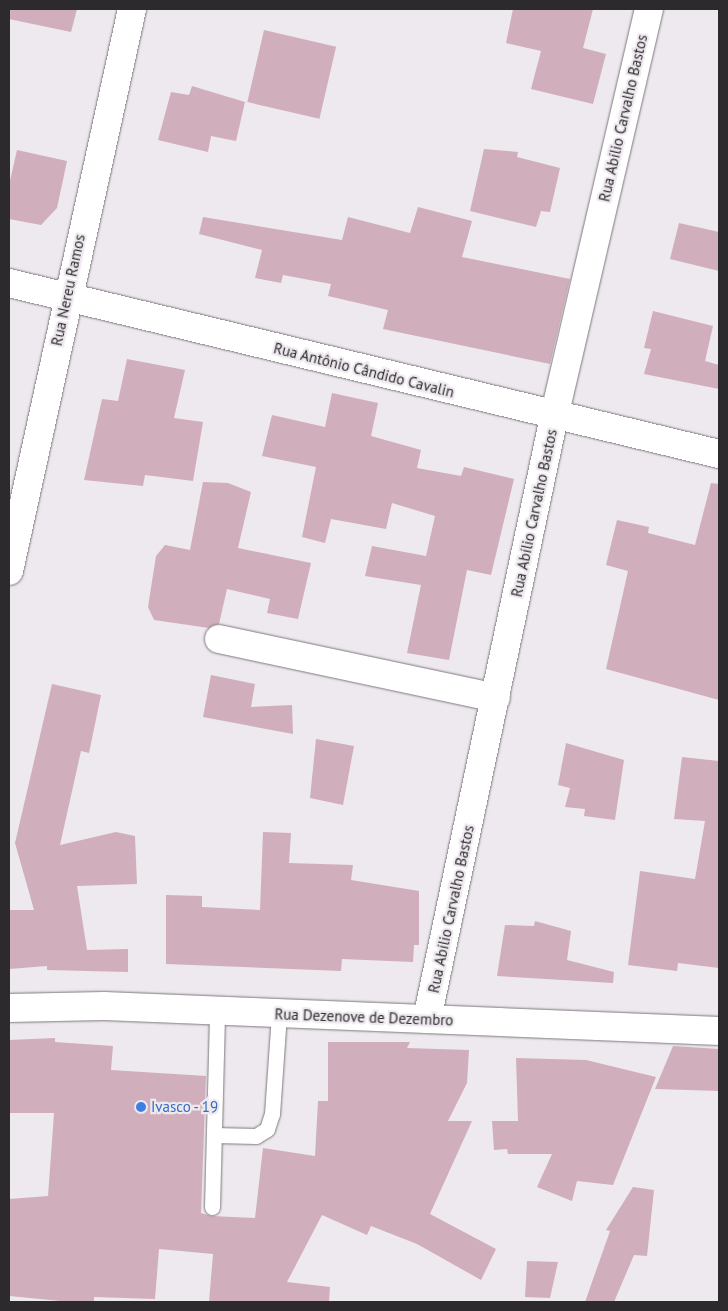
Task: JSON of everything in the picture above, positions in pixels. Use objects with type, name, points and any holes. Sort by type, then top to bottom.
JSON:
[{"type":"street","name":"Rua Nereu Ramos","points":[[9,571],[66,297],[132,9]]},
{"type":"street","name":"Rua Abílio Carvalho Bastos","points":[[427,1019],[554,417],[649,9]]},
{"type":"street","name":"Rua Antônio Cândido Cavalin","points":[[9,283],[554,417],[719,454]]},
{"type":"street","points":[[219,639],[496,698]]},
{"type":"street","name":"Rua Dezenove de Dezembro","points":[[9,1008],[104,1006],[719,1031]]},
{"type":"lane","points":[[212,1207],[217,1011]]},
{"type":"lane","points":[[214,1134],[256,1136],[267,1129],[272,1114],[279,1014]]},
{"type":"building","points":[[9,9],[77,9],[71,32],[9,19]]},
{"type":"building","points":[[513,9],[593,9],[583,48],[606,54],[593,104],[531,89],[541,51],[506,43]]},
{"type":"building","points":[[264,30],[336,47],[319,119],[247,102]]},
{"type":"building","points":[[192,86],[245,102],[236,141],[211,136],[208,152],[158,140],[171,92],[189,95]]},
{"type":"building","points":[[484,149],[518,152],[517,157],[560,168],[550,212],[541,211],[536,227],[470,211]]},
{"type":"building","points":[[17,150],[67,161],[57,208],[41,225],[9,219],[9,185]]},
{"type":"building","points":[[418,207],[472,221],[462,257],[570,279],[550,364],[383,329],[388,310],[328,296],[331,284],[283,275],[281,283],[255,278],[262,250],[199,234],[203,217],[342,240],[348,217],[410,233]]},
{"type":"building","points":[[679,223],[719,232],[719,271],[670,259]]},
{"type":"building","points":[[653,311],[713,326],[705,361],[719,365],[719,389],[644,374],[651,349],[644,348]]},
{"type":"building","points":[[127,359],[185,370],[174,418],[203,422],[193,481],[145,475],[143,486],[84,480],[102,399],[118,401]]},
{"type":"building","points":[[332,393],[378,403],[371,436],[421,450],[417,468],[461,476],[464,467],[514,479],[491,575],[467,570],[449,660],[407,653],[421,585],[365,576],[372,546],[426,556],[435,516],[392,503],[386,529],[331,519],[325,543],[302,537],[316,467],[262,456],[272,415],[325,427]]},
{"type":"building","points":[[203,482],[228,483],[251,492],[238,548],[311,563],[298,619],[267,613],[270,599],[227,589],[219,624],[209,628],[154,620],[148,607],[156,556],[165,545],[190,550]]},
{"type":"building","points":[[711,483],[719,484],[719,700],[606,669],[628,571],[606,565],[617,520],[649,527],[648,533],[695,545]]},
{"type":"building","points":[[211,675],[255,684],[251,707],[292,705],[293,734],[203,717]]},
{"type":"building","points":[[52,684],[101,695],[89,753],[81,751],[60,845],[116,832],[135,836],[137,884],[77,886],[87,950],[128,949],[128,972],[47,970],[47,966],[9,969],[9,910],[34,910],[15,843]]},
{"type":"building","points":[[316,739],[354,746],[343,805],[310,798]]},
{"type":"building","points":[[566,743],[624,760],[615,820],[584,816],[585,809],[565,807],[570,788],[558,785]]},
{"type":"building","points":[[682,757],[719,761],[719,968],[678,963],[677,971],[628,965],[640,871],[695,879],[705,821],[674,819]]},
{"type":"building","points":[[263,832],[291,833],[289,863],[353,865],[351,880],[419,891],[419,945],[414,945],[413,962],[342,959],[341,971],[166,964],[166,895],[202,896],[202,907],[260,910]]},
{"type":"building","points":[[535,921],[571,931],[567,960],[614,972],[613,983],[497,976],[505,925],[534,926]]},
{"type":"building","points":[[55,1038],[55,1042],[113,1046],[111,1070],[206,1076],[201,1213],[211,1216],[255,1218],[263,1148],[315,1156],[318,1101],[328,1101],[328,1042],[410,1042],[407,1048],[469,1050],[467,1083],[448,1121],[472,1121],[430,1214],[496,1249],[481,1280],[417,1244],[371,1226],[367,1235],[322,1215],[287,1282],[330,1287],[329,1302],[209,1302],[213,1254],[159,1249],[155,1299],[94,1297],[94,1302],[71,1302],[9,1296],[9,1199],[48,1196],[54,1113],[9,1113],[9,1040]]},
{"type":"building","points":[[673,1046],[719,1049],[719,1091],[655,1089]]},
{"type":"building","points":[[516,1058],[586,1060],[656,1077],[613,1185],[577,1181],[572,1201],[537,1187],[552,1154],[508,1154],[507,1149],[494,1150],[492,1121],[518,1121]]},
{"type":"building","points":[[633,1187],[654,1190],[647,1256],[634,1255],[614,1302],[585,1302],[610,1231],[606,1230]]},
{"type":"building","points":[[527,1261],[558,1262],[550,1298],[525,1297]]},
{"type":"place","name":"Ivasco - 19","points":[[141,1107]]}]
